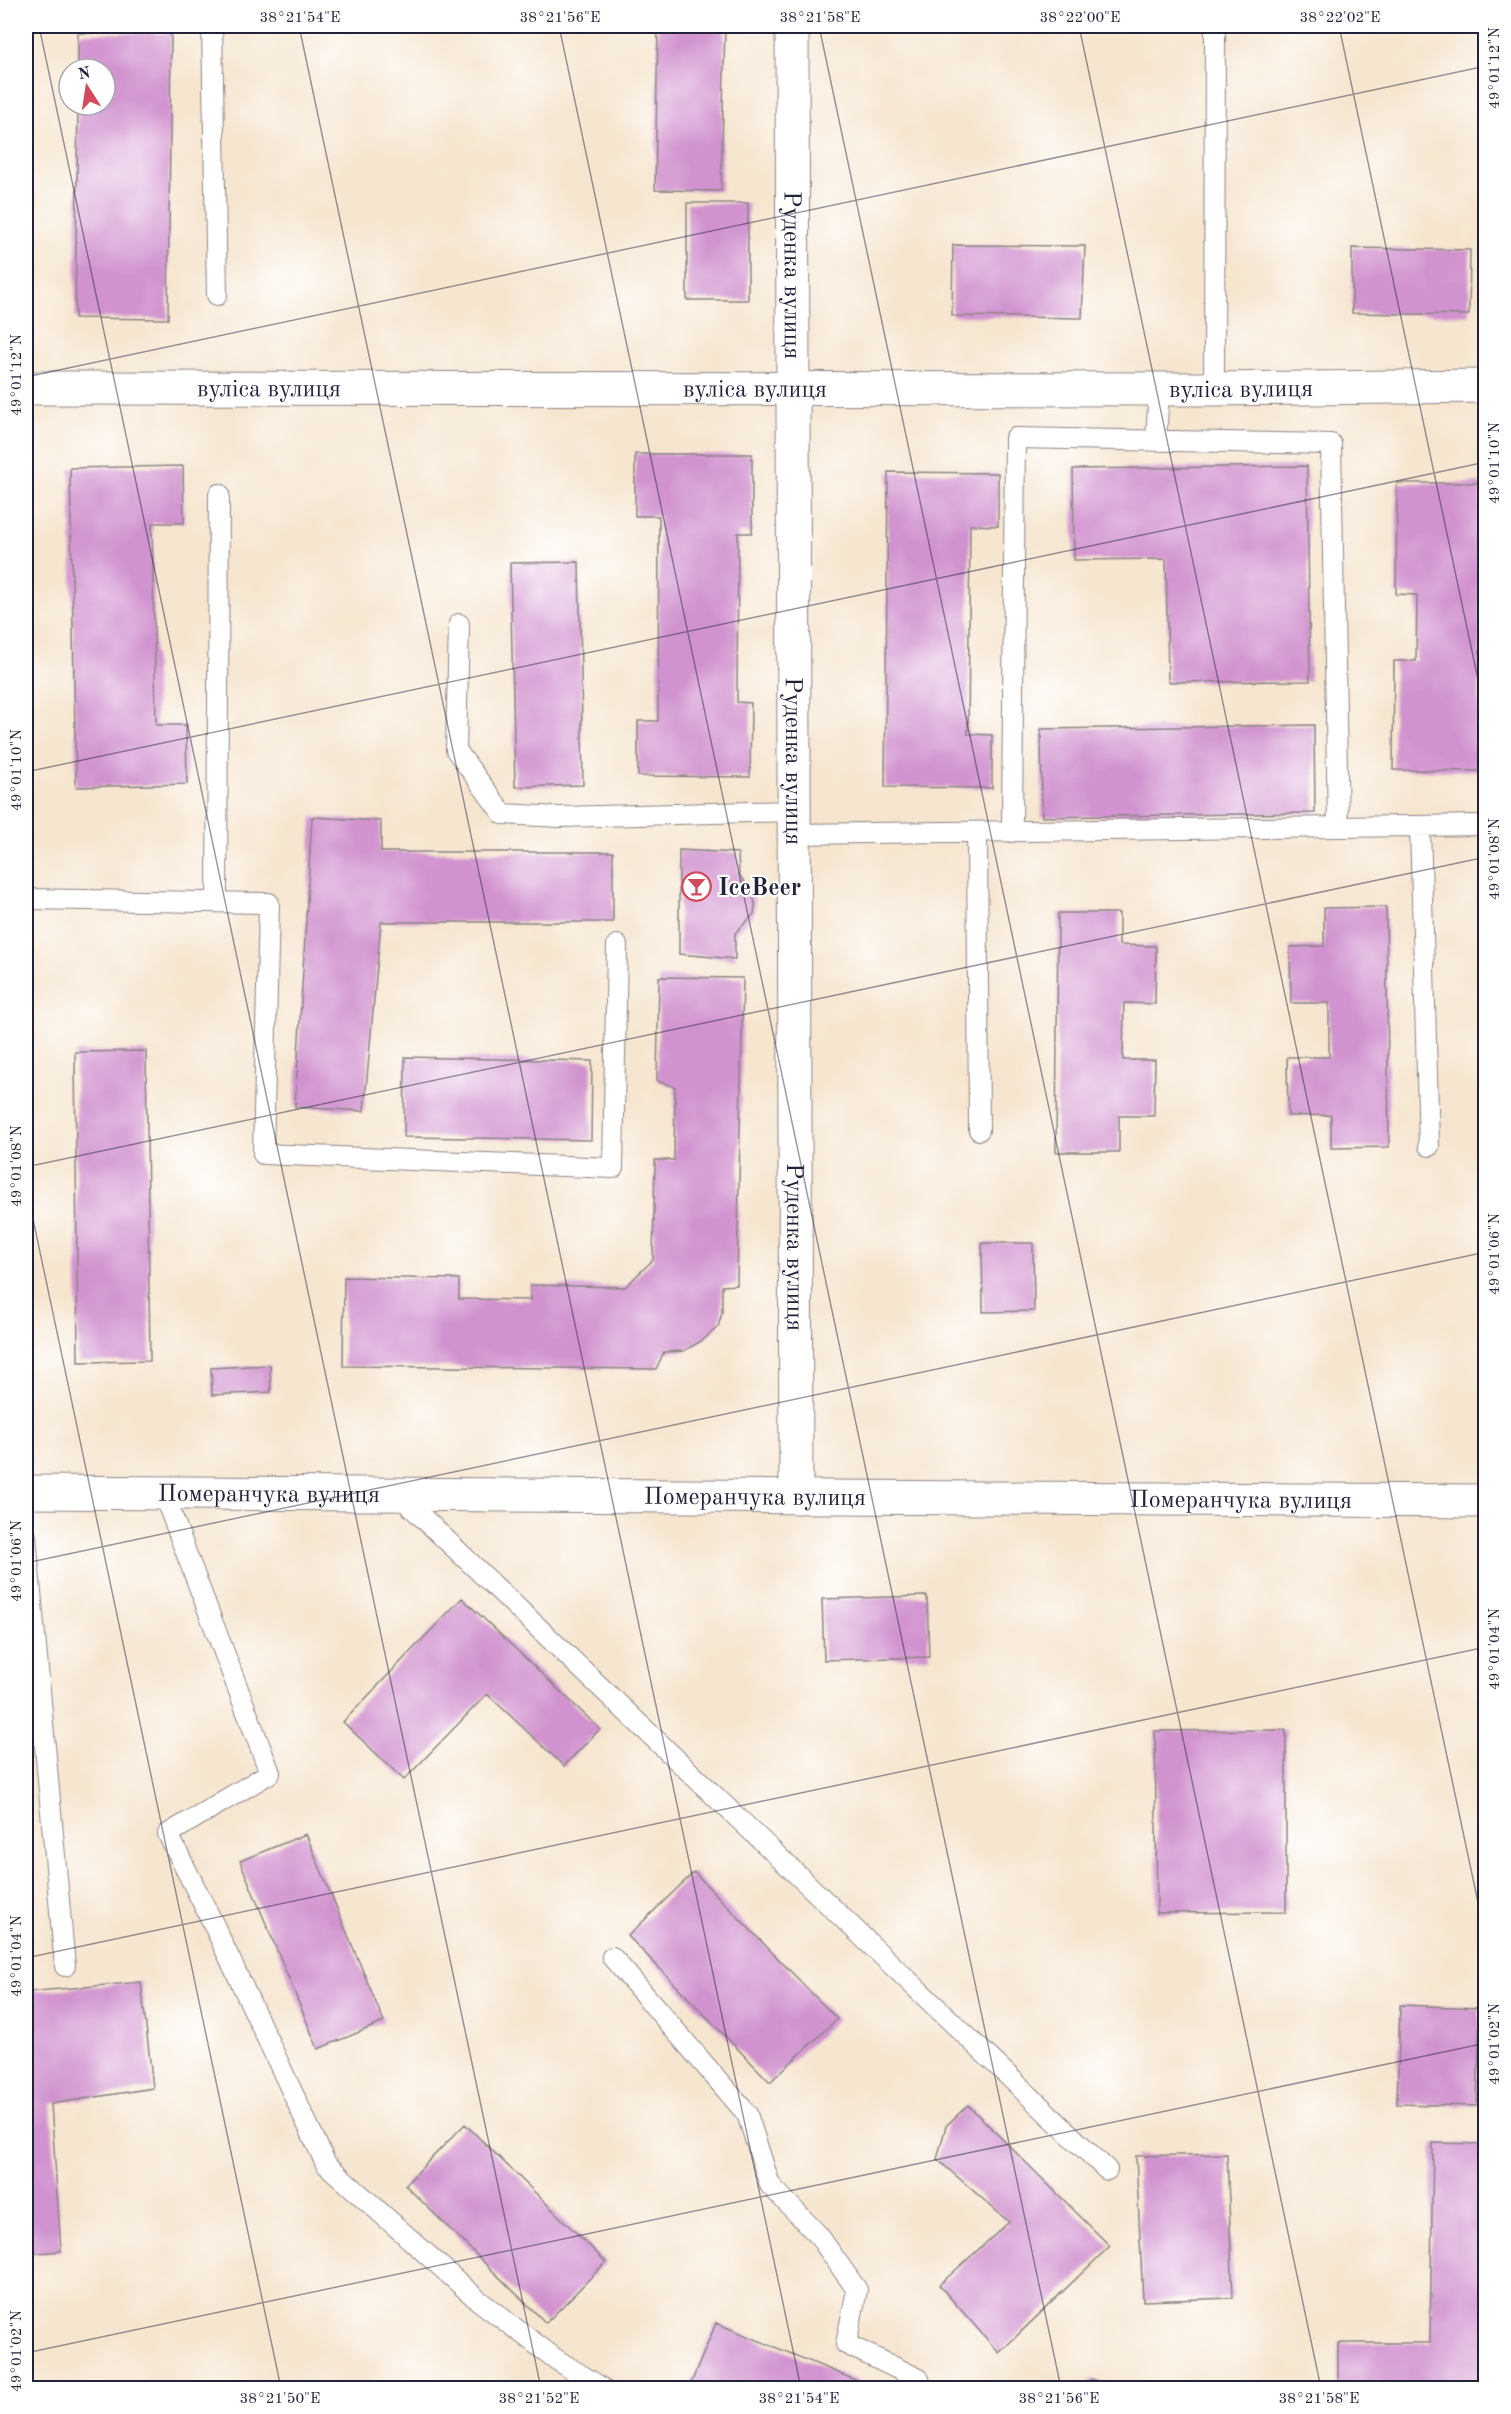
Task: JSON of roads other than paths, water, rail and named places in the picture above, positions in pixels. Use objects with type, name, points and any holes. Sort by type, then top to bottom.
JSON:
[{"type":"street","name":"Руденка вулиця","points":[[792,26],[796,1497]]},
{"type":"street","name":"вуліса вулиця","points":[[26,388],[1214,389],[1485,386]]},
{"type":"street","name":"Померанчука вулиця","points":[[26,1492],[1485,1501]]},
{"type":"lane","points":[[212,26],[217,295]]},
{"type":"lane","points":[[1214,389],[1215,26]]},
{"type":"lane","points":[[1156,441],[1159,388]]},
{"type":"lane","points":[[1012,832],[1015,438],[1330,444],[1338,827]]},
{"type":"lane","points":[[217,902],[219,494]]},
{"type":"lane","points":[[459,624],[456,750],[503,814],[560,818],[794,822],[977,832],[1485,825]]},
{"type":"lane","points":[[1420,826],[1429,1146]]},
{"type":"lane","points":[[977,832],[979,1130]]},
{"type":"lane","points":[[26,899],[269,903],[263,1154],[613,1167],[617,945]]},
{"type":"lane","points":[[163,1492],[270,1773],[168,1834],[216,1929],[326,2164],[478,2300],[557,2360],[602,2388]]},
{"type":"lane","points":[[399,1495],[1107,2170]]},
{"type":"lane","points":[[26,1537],[65,1966]]},
{"type":"lane","points":[[612,1957],[747,2114],[770,2185],[819,2236],[857,2290],[846,2344],[919,2379],[916,2388]]},
{"type":"place","name":"IceBeer","points":[[697,887]]}]
